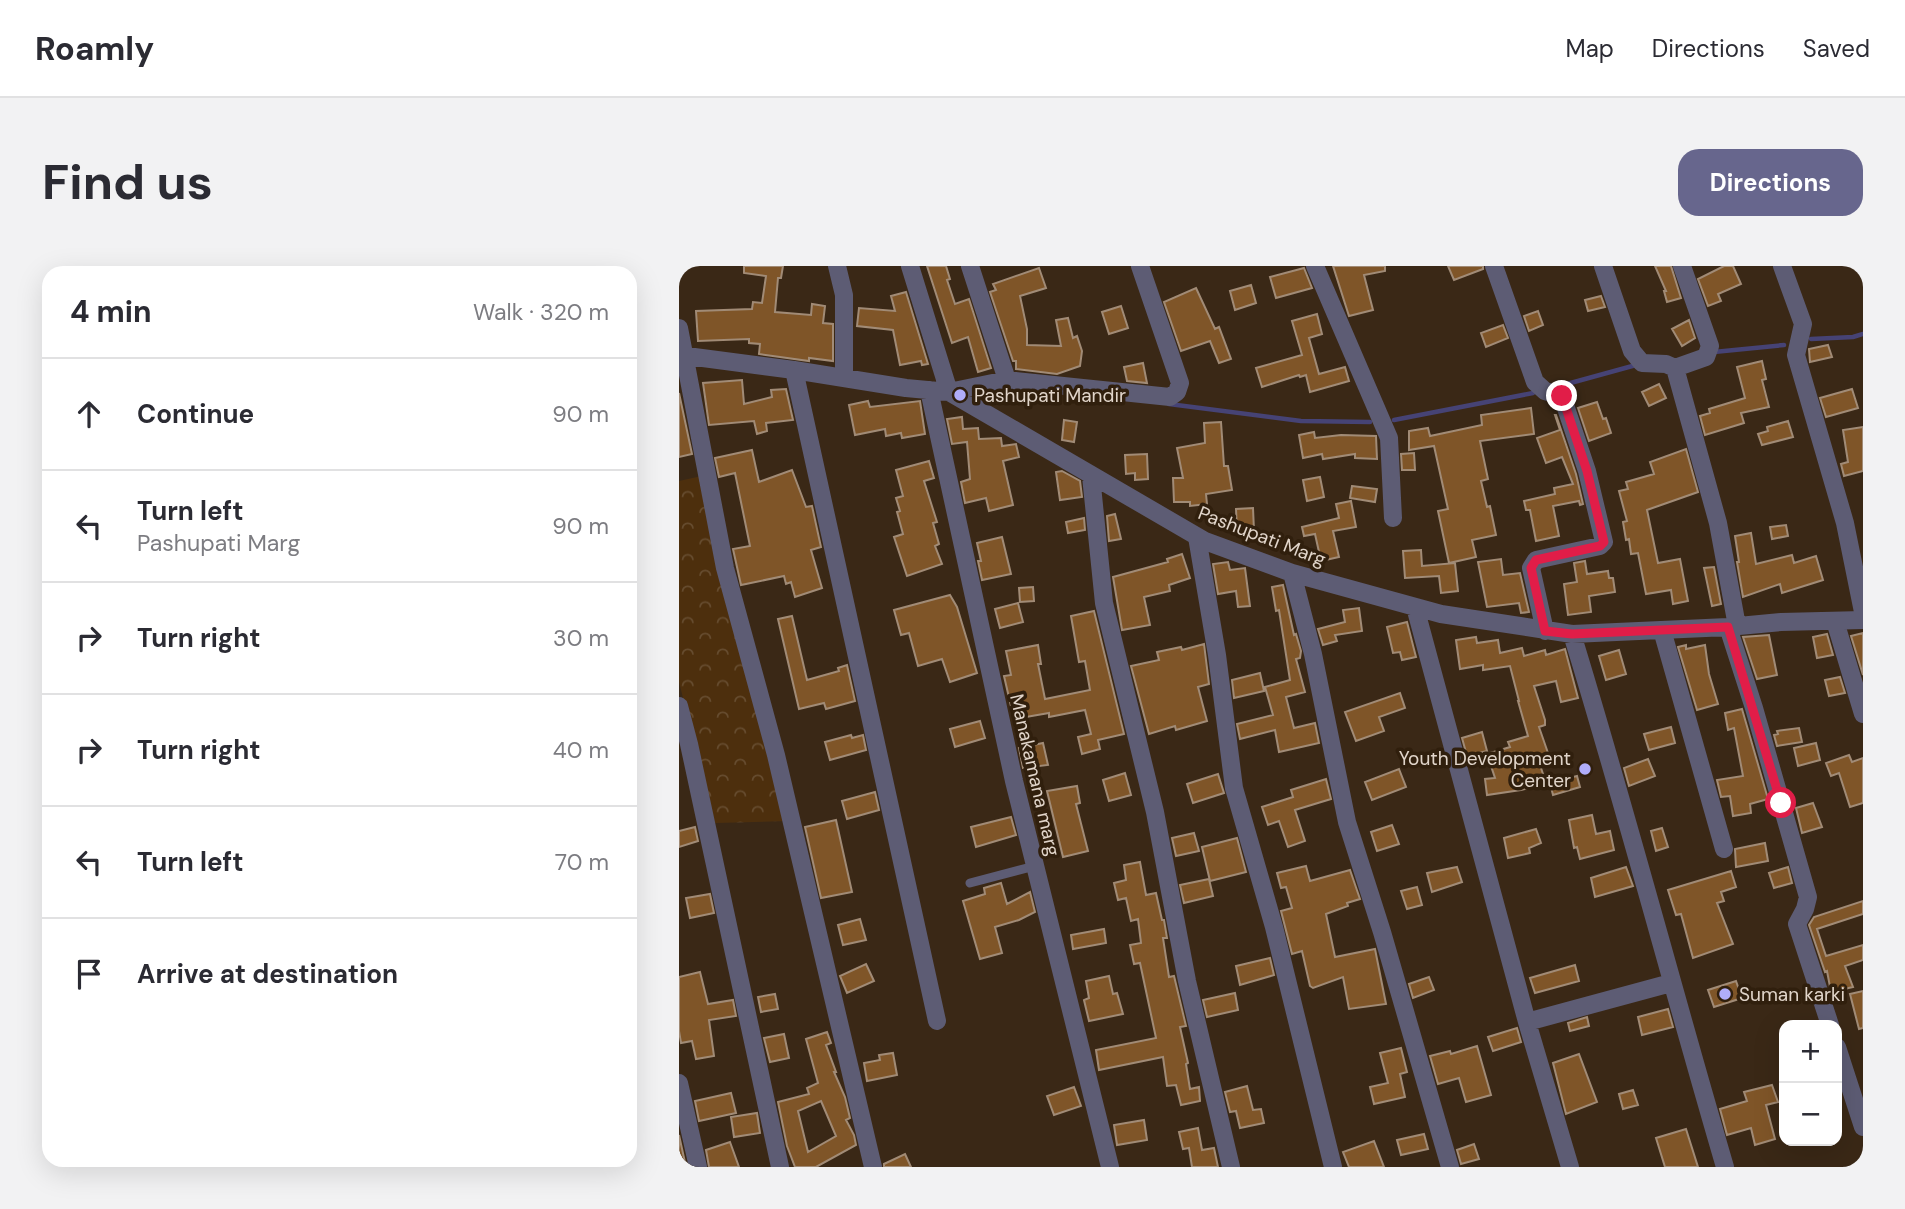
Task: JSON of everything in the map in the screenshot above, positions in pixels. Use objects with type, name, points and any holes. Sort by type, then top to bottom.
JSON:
[{"type":"street","points":[[837,266],[844,295],[844,377]]},
{"type":"street","points":[[910,266],[949,392],[1007,380],[1170,397],[1180,388],[1179,383],[1140,266]]},
{"type":"street","points":[[970,266],[1007,380]]},
{"type":"street","points":[[1315,266],[1389,438],[1393,518]]},
{"type":"street","points":[[1494,266],[1535,382],[1545,391],[1562,396],[1587,471],[1604,542],[1600,546],[1536,560],[1531,568],[1545,631]]},
{"type":"street","points":[[1603,266],[1632,351],[1645,363],[1666,364],[1675,368]]},
{"type":"street","points":[[1675,368],[1708,351],[1682,266]]},
{"type":"street","points":[[1782,266],[1803,324],[1796,355],[1845,523],[1863,612]]},
{"type":"street","points":[[679,328],[682,356],[725,568],[776,755],[873,1167]]},
{"type":"street","name":"Pashupati Marg","points":[[682,356],[949,392],[1197,537],[1292,573],[1441,614],[1572,634],[1863,620]]},
{"type":"street","points":[[1675,368],[1718,523],[1733,627],[1808,897],[1797,924],[1828,1020]]},
{"type":"street","points":[[794,370],[937,1021]]},
{"type":"street","name":"Manakamana marg","points":[[929,390],[1014,781],[1110,1167]]},
{"type":"street","points":[[1091,475],[1104,603],[1155,813],[1187,981],[1231,1167]]},
{"type":"street","points":[[1197,537],[1217,655],[1234,788],[1274,927],[1333,1167]]},
{"type":"street","points":[[1292,573],[1313,654],[1347,822],[1383,932],[1450,1167]]},
{"type":"street","points":[[1415,607],[1527,1022],[1570,1167]]},
{"type":"street","points":[[1836,621],[1863,714]]},
{"type":"street","points":[[1662,630],[1724,849]]},
{"type":"street","points":[[1572,634],[1725,1167]]},
{"type":"street","points":[[679,706],[780,1167]]},
{"type":"street","points":[[1527,1022],[1671,983]]},
{"type":"street","points":[[1842,1062],[1863,1128]]},
{"type":"street","points":[[679,1083],[698,1167]]},
{"type":"lane","points":[[970,883],[1035,866]]},
{"type":"green space","points":[[702,476],[788,821],[715,823],[679,682],[679,481]]},
{"type":"building","points":[[744,266],[783,266],[781,278],[778,278],[775,312],[811,315],[812,304],[825,306],[823,323],[833,324],[833,361],[809,358],[809,361],[759,354],[760,344],[749,343],[749,339],[698,341],[696,311],[752,309],[753,302],[762,303],[766,276],[744,273]]},
{"type":"building","points":[[927,266],[946,266],[950,279],[947,280],[955,304],[969,299],[991,368],[978,372],[968,337],[952,343]]},
{"type":"building","points":[[1333,266],[1385,266],[1385,271],[1364,275],[1373,310],[1349,316]]},
{"type":"building","points":[[1448,266],[1483,266],[1483,269],[1454,280]]},
{"type":"building","points":[[1655,266],[1671,266],[1681,298],[1667,302],[1666,291]]},
{"type":"building","points":[[1724,266],[1733,266],[1741,284],[1718,294],[1721,301],[1708,306],[1698,279]]},
{"type":"building","points":[[1039,268],[1046,288],[1020,296],[1027,329],[1027,345],[1061,346],[1056,320],[1068,318],[1073,338],[1077,336],[1082,351],[1080,366],[1057,374],[1016,369],[1016,361],[1013,361],[990,292],[996,290],[993,284]]},
{"type":"building","points":[[1304,268],[1312,288],[1276,298],[1270,277]]},
{"type":"building","points":[[1251,285],[1256,303],[1235,310],[1230,291]]},
{"type":"building","points":[[1196,288],[1215,329],[1219,327],[1231,359],[1219,363],[1210,341],[1181,351],[1164,302]]},
{"type":"building","points":[[906,292],[928,364],[922,365],[921,361],[900,365],[893,330],[857,326],[859,308],[895,311],[891,296]]},
{"type":"building","points":[[1601,296],[1605,307],[1588,311],[1585,300]]},
{"type":"building","points":[[1121,306],[1128,328],[1109,334],[1102,312]]},
{"type":"building","points":[[1538,311],[1543,325],[1529,331],[1524,316]]},
{"type":"building","points":[[1317,314],[1322,334],[1309,338],[1319,374],[1345,367],[1349,381],[1310,392],[1306,375],[1299,375],[1262,387],[1256,368],[1302,355],[1292,321]]},
{"type":"building","points":[[1689,320],[1695,338],[1682,346],[1672,329]]},
{"type":"building","points":[[1503,325],[1508,338],[1486,347],[1481,333]]},
{"type":"building","points":[[1828,345],[1832,357],[1810,362],[1809,349]]},
{"type":"building","points":[[1762,361],[1766,379],[1762,380],[1769,407],[1741,413],[1744,423],[1705,435],[1700,416],[1710,413],[1709,409],[1745,398],[1737,367]]},
{"type":"building","points":[[1143,363],[1147,383],[1127,381],[1124,367]]},
{"type":"building","points":[[742,380],[744,404],[772,397],[771,390],[786,389],[793,420],[766,423],[767,431],[757,434],[754,421],[709,425],[703,383]]},
{"type":"building","points":[[1659,384],[1666,398],[1649,406],[1642,392]]},
{"type":"building","points":[[1852,389],[1858,408],[1826,417],[1820,398]]},
{"type":"building","points":[[679,393],[692,454],[679,457]]},
{"type":"building","points":[[868,401],[870,407],[920,401],[925,434],[902,438],[901,433],[886,436],[885,429],[855,435],[849,405]]},
{"type":"building","points":[[1597,402],[1611,433],[1589,441],[1578,408]]},
{"type":"building","points":[[1531,408],[1534,434],[1480,441],[1488,479],[1481,481],[1496,535],[1472,540],[1476,557],[1449,563],[1438,511],[1448,509],[1434,446],[1409,450],[1409,431],[1428,428],[1430,436],[1482,425],[1481,415]]},
{"type":"building","points":[[1555,415],[1576,474],[1583,504],[1580,505],[1579,501],[1553,506],[1559,536],[1536,541],[1530,510],[1526,510],[1524,501],[1555,494],[1554,488],[1573,484],[1562,457],[1546,463],[1537,438],[1560,430]]},
{"type":"building","points":[[962,417],[963,429],[978,428],[979,439],[1001,438],[1002,446],[1016,444],[1019,457],[1003,461],[1013,505],[989,511],[986,498],[965,503],[961,482],[970,479],[967,442],[952,444],[947,419]]},
{"type":"building","points":[[1064,420],[1077,422],[1074,442],[1062,440]]},
{"type":"building","points":[[1788,421],[1793,437],[1762,445],[1758,434],[1768,431],[1767,427]]},
{"type":"building","points":[[1221,422],[1224,466],[1228,466],[1232,490],[1206,494],[1207,504],[1190,506],[1190,502],[1174,502],[1173,478],[1183,478],[1177,448],[1205,443],[1204,423]]},
{"type":"building","points":[[1863,427],[1863,471],[1844,476],[1841,464],[1848,462],[1843,430]]},
{"type":"building","points":[[1314,432],[1315,438],[1341,435],[1376,436],[1377,459],[1355,458],[1355,454],[1323,459],[1322,454],[1303,458],[1299,435]]},
{"type":"building","points":[[1686,449],[1698,492],[1647,510],[1658,563],[1680,559],[1688,601],[1673,604],[1671,590],[1646,594],[1638,553],[1631,554],[1629,539],[1626,540],[1623,522],[1627,521],[1619,491],[1628,489],[1626,482],[1654,474],[1650,462]]},
{"type":"building","points":[[752,450],[759,482],[792,470],[806,507],[812,506],[821,547],[811,550],[822,588],[795,597],[791,582],[786,584],[784,576],[741,585],[733,549],[750,546],[735,473],[719,477],[715,458]]},
{"type":"building","points":[[1414,453],[1415,470],[1402,470],[1401,454]]},
{"type":"building","points":[[1147,454],[1148,479],[1135,480],[1135,473],[1126,474],[1125,455]]},
{"type":"building","points":[[929,461],[934,478],[924,481],[937,522],[933,523],[939,544],[935,546],[942,564],[907,576],[894,537],[903,534],[896,498],[903,496],[896,470]]},
{"type":"building","points":[[1062,471],[1080,481],[1082,497],[1060,500],[1056,472]]},
{"type":"building","points":[[1320,477],[1324,497],[1307,501],[1303,480]]},
{"type":"building","points":[[1352,486],[1377,489],[1375,502],[1350,498]]},
{"type":"building","points":[[1351,501],[1356,527],[1333,531],[1339,557],[1321,561],[1315,534],[1304,536],[1302,527],[1339,518],[1336,504]]},
{"type":"building","points":[[1253,508],[1254,531],[1237,532],[1236,509]]},
{"type":"building","points":[[1115,514],[1121,539],[1109,541],[1107,516]]},
{"type":"building","points":[[1084,518],[1085,530],[1068,533],[1066,522]]},
{"type":"building","points":[[1786,525],[1788,536],[1772,539],[1770,527]]},
{"type":"building","points":[[1751,533],[1756,564],[1792,555],[1794,563],[1816,556],[1823,580],[1782,593],[1780,584],[1743,597],[1735,536]]},
{"type":"building","points":[[1002,537],[1011,574],[982,580],[977,543]]},
{"type":"building","points":[[1421,550],[1422,566],[1455,563],[1458,591],[1441,593],[1439,576],[1405,578],[1403,551]]},
{"type":"building","points":[[1182,554],[1190,578],[1169,585],[1170,591],[1144,597],[1150,625],[1122,630],[1113,577],[1168,562],[1167,559]]},
{"type":"building","points":[[1501,559],[1503,575],[1520,573],[1529,612],[1521,613],[1519,603],[1487,607],[1478,562]]},
{"type":"building","points":[[1585,561],[1587,574],[1608,571],[1609,578],[1613,578],[1615,592],[1589,596],[1591,612],[1568,615],[1564,584],[1577,582],[1574,563]]},
{"type":"building","points":[[1228,562],[1230,570],[1245,568],[1250,606],[1238,607],[1236,591],[1218,594],[1213,564]]},
{"type":"building","points":[[1714,567],[1721,604],[1712,606],[1704,568]]},
{"type":"building","points":[[1283,585],[1294,635],[1296,634],[1301,651],[1300,658],[1296,659],[1305,692],[1286,697],[1294,728],[1315,723],[1319,743],[1279,752],[1275,730],[1240,739],[1237,724],[1273,715],[1265,687],[1290,680],[1279,610],[1276,611],[1272,587]]},
{"type":"building","points":[[1033,587],[1034,601],[1020,602],[1019,588]]},
{"type":"building","points":[[950,595],[957,607],[977,673],[950,682],[942,659],[918,666],[909,633],[901,635],[894,610]]},
{"type":"building","points":[[1018,603],[1023,622],[1000,628],[995,609]]},
{"type":"building","points":[[1359,608],[1362,631],[1335,635],[1337,641],[1323,645],[1318,629],[1345,622],[1343,610]]},
{"type":"building","points":[[1094,611],[1124,734],[1098,740],[1100,749],[1082,754],[1078,737],[1091,734],[1085,710],[1049,717],[1049,713],[1014,719],[1004,676],[1011,675],[1006,651],[1038,645],[1041,664],[1038,664],[1045,699],[1090,690],[1085,661],[1079,662],[1071,616]]},
{"type":"building","points":[[792,616],[807,680],[839,671],[838,668],[847,665],[855,701],[826,709],[824,703],[799,709],[778,619]]},
{"type":"building","points":[[1407,622],[1416,657],[1402,660],[1400,652],[1393,653],[1387,627]]},
{"type":"building","points":[[1863,633],[1863,675],[1851,636]]},
{"type":"building","points":[[1827,634],[1833,655],[1817,658],[1813,637]]},
{"type":"building","points":[[1769,635],[1777,675],[1757,679],[1743,637]]},
{"type":"building","points":[[1476,637],[1477,643],[1498,640],[1500,653],[1522,648],[1524,656],[1545,650],[1546,655],[1565,649],[1578,698],[1561,702],[1556,681],[1534,686],[1545,720],[1545,725],[1539,727],[1548,753],[1537,756],[1546,783],[1487,795],[1485,779],[1495,778],[1487,754],[1510,747],[1508,742],[1528,736],[1510,666],[1483,670],[1483,665],[1460,669],[1456,640]]},
{"type":"building","points":[[1204,644],[1209,684],[1198,687],[1207,721],[1176,730],[1175,726],[1149,734],[1131,666],[1159,660],[1157,652],[1181,647],[1182,650]]},
{"type":"building","points":[[1686,645],[1686,649],[1705,645],[1709,674],[1718,704],[1697,710],[1678,647]]},
{"type":"building","points":[[1619,650],[1626,674],[1606,680],[1599,656]]},
{"type":"building","points":[[1260,673],[1264,691],[1234,698],[1232,680]]},
{"type":"building","points":[[1840,677],[1845,693],[1829,696],[1825,680]]},
{"type":"building","points":[[1400,693],[1405,708],[1379,717],[1384,731],[1356,741],[1345,712]]},
{"type":"building","points":[[1742,709],[1768,799],[1750,804],[1751,813],[1733,816],[1730,796],[1721,797],[1717,780],[1743,776],[1734,728],[1728,730],[1725,713]]},
{"type":"building","points":[[980,721],[985,738],[955,747],[950,729]]},
{"type":"building","points":[[1671,727],[1675,743],[1649,750],[1644,734]]},
{"type":"building","points":[[1799,728],[1802,742],[1777,746],[1774,735],[1778,734],[1777,731]]},
{"type":"building","points":[[1482,732],[1487,751],[1467,756],[1462,738]]},
{"type":"building","points":[[851,735],[852,738],[863,735],[866,750],[830,760],[825,742]]},
{"type":"building","points":[[1043,743],[1048,765],[1023,768],[1019,748]]},
{"type":"building","points":[[1816,743],[1820,760],[1798,766],[1794,748]]},
{"type":"building","points":[[1849,755],[1852,762],[1863,758],[1863,803],[1850,807],[1839,773],[1831,776],[1826,763]]},
{"type":"building","points":[[1648,759],[1655,776],[1629,786],[1624,768]]},
{"type":"building","points":[[1399,769],[1406,787],[1372,800],[1365,782]]},
{"type":"building","points":[[1125,773],[1131,795],[1109,801],[1103,780]]},
{"type":"building","points":[[1218,774],[1224,793],[1193,803],[1187,784]]},
{"type":"building","points":[[1577,776],[1580,787],[1553,795],[1550,783]]},
{"type":"building","points":[[1326,779],[1331,799],[1295,810],[1305,841],[1288,847],[1279,821],[1268,825],[1262,807],[1293,797],[1291,790]]},
{"type":"building","points":[[1077,786],[1080,803],[1076,804],[1088,851],[1063,857],[1047,791]]},
{"type":"building","points":[[875,792],[879,810],[847,819],[842,801]]},
{"type":"building","points":[[1813,803],[1822,827],[1802,833],[1796,808]]},
{"type":"building","points":[[1592,815],[1596,834],[1610,831],[1614,850],[1580,859],[1577,847],[1574,848],[1569,820]]},
{"type":"building","points":[[1011,817],[1016,835],[976,847],[971,827]]},
{"type":"building","points":[[836,820],[852,892],[821,898],[805,827]]},
{"type":"building","points":[[1392,825],[1399,844],[1377,851],[1371,832]]},
{"type":"building","points":[[695,827],[698,841],[679,847],[679,831]]},
{"type":"building","points":[[1662,828],[1668,847],[1656,851],[1651,831]]},
{"type":"building","points":[[1536,829],[1541,843],[1529,848],[1530,853],[1508,858],[1504,838]]},
{"type":"building","points":[[1194,833],[1199,851],[1176,856],[1172,838]]},
{"type":"building","points":[[1237,838],[1246,872],[1210,881],[1202,847]]},
{"type":"building","points":[[1765,843],[1768,861],[1736,867],[1735,849]]},
{"type":"building","points":[[1140,862],[1146,895],[1156,893],[1164,920],[1167,938],[1163,938],[1169,977],[1174,976],[1186,1026],[1180,1027],[1188,1063],[1190,1089],[1199,1087],[1200,1101],[1181,1105],[1176,1085],[1167,1086],[1163,1057],[1099,1070],[1096,1050],[1156,1038],[1140,963],[1134,964],[1130,945],[1141,943],[1138,919],[1131,921],[1126,898],[1118,900],[1114,883],[1126,880],[1124,865]]},
{"type":"building","points":[[1306,866],[1310,881],[1350,870],[1360,899],[1326,914],[1335,957],[1375,949],[1386,1004],[1349,1009],[1343,977],[1313,988],[1310,986],[1302,951],[1292,954],[1281,911],[1292,908],[1286,887],[1281,888],[1277,873]]},
{"type":"building","points":[[1457,867],[1462,882],[1432,892],[1427,873]]},
{"type":"building","points":[[1626,867],[1633,886],[1595,897],[1591,878]]},
{"type":"building","points":[[1788,867],[1792,883],[1774,888],[1769,873]]},
{"type":"building","points":[[1731,871],[1736,887],[1721,892],[1724,901],[1717,903],[1733,944],[1693,958],[1681,914],[1676,915],[1668,890]]},
{"type":"building","points":[[1209,879],[1213,896],[1184,903],[1180,885]]},
{"type":"building","points":[[1001,883],[1007,904],[1030,892],[1035,912],[995,927],[1002,953],[980,959],[963,901],[985,894],[984,888]]},
{"type":"building","points":[[1417,887],[1422,905],[1407,909],[1401,891]]},
{"type":"building","points":[[710,894],[714,913],[690,918],[686,898]]},
{"type":"building","points":[[1863,901],[1863,914],[1817,929],[1826,956],[1863,945],[1863,960],[1845,966],[1853,987],[1831,992],[1827,971],[1825,972],[1809,925],[1814,917]]},
{"type":"building","points":[[860,919],[866,940],[843,945],[838,925]]},
{"type":"building","points":[[1104,929],[1106,943],[1073,949],[1071,935]]},
{"type":"building","points":[[1270,958],[1274,975],[1240,985],[1236,966]]},
{"type":"building","points":[[866,964],[874,981],[847,993],[840,976]]},
{"type":"building","points":[[1575,965],[1579,981],[1535,993],[1530,978]]},
{"type":"building","points":[[700,972],[708,1004],[733,1000],[736,1016],[709,1020],[714,1056],[696,1059],[692,1041],[681,1043],[679,977]]},
{"type":"building","points":[[1109,976],[1113,994],[1117,993],[1123,1014],[1089,1021],[1084,1000],[1089,998],[1086,981]]},
{"type":"building","points":[[1429,977],[1434,990],[1413,998],[1409,984]]},
{"type":"building","name":"Suman karki","points":[[1736,981],[1742,998],[1714,1007],[1708,990]]},
{"type":"building","points":[[1863,991],[1863,1028],[1859,1029],[1850,994]]},
{"type":"building","points":[[1235,993],[1238,1010],[1207,1017],[1203,1000]]},
{"type":"building","points":[[775,994],[778,1009],[761,1012],[758,997]]},
{"type":"building","points":[[1668,1009],[1673,1027],[1642,1035],[1638,1017]]},
{"type":"building","points":[[1587,1017],[1589,1026],[1570,1031],[1568,1023]]},
{"type":"building","points":[[1517,1028],[1521,1042],[1493,1051],[1488,1037]]},
{"type":"building","points":[[827,1032],[831,1043],[826,1045],[845,1097],[850,1118],[846,1120],[856,1145],[816,1167],[795,1167],[787,1146],[778,1102],[809,1094],[807,1088],[818,1083],[806,1039]],"holes":[[[821,1101],[836,1136],[808,1152],[798,1111]]]},
{"type":"building","points":[[784,1034],[789,1058],[770,1062],[764,1038]]},
{"type":"building","points":[[1477,1046],[1491,1095],[1466,1102],[1459,1078],[1438,1084],[1430,1056],[1450,1051],[1451,1054]]},
{"type":"building","points":[[1401,1048],[1407,1072],[1400,1074],[1405,1097],[1374,1104],[1370,1087],[1388,1083],[1380,1053]]},
{"type":"building","points":[[893,1053],[897,1075],[867,1081],[864,1063],[880,1060],[879,1055]]},
{"type":"building","points":[[1579,1054],[1597,1102],[1566,1114],[1553,1063]]},
{"type":"building","points":[[1772,1085],[1778,1102],[1766,1105],[1775,1139],[1755,1145],[1751,1128],[1727,1135],[1720,1109],[1747,1101],[1744,1092]]},
{"type":"building","points":[[1247,1086],[1253,1110],[1261,1109],[1264,1123],[1240,1128],[1236,1111],[1230,1112],[1225,1092]]},
{"type":"building","points":[[1074,1087],[1081,1106],[1054,1115],[1047,1096]]},
{"type":"building","points":[[1633,1090],[1638,1105],[1623,1109],[1619,1094]]},
{"type":"building","points":[[731,1093],[736,1113],[699,1121],[695,1101]]},
{"type":"building","points":[[757,1113],[760,1133],[734,1137],[731,1117]]},
{"type":"building","points":[[1144,1120],[1147,1140],[1117,1145],[1114,1125]]},
{"type":"building","points":[[1198,1128],[1202,1150],[1214,1148],[1218,1167],[1192,1167],[1189,1148],[1183,1149],[1179,1132]]},
{"type":"building","points":[[1686,1129],[1698,1167],[1665,1167],[1656,1138]]},
{"type":"building","points":[[1424,1134],[1428,1149],[1401,1155],[1397,1140]]},
{"type":"building","points":[[679,1135],[686,1167],[679,1167]]},
{"type":"building","points":[[1374,1141],[1384,1167],[1349,1167],[1343,1152]]},
{"type":"building","points":[[730,1142],[739,1167],[709,1167],[706,1150]]},
{"type":"building","points":[[1474,1144],[1479,1159],[1461,1164],[1457,1150]]},
{"type":"building","points":[[905,1154],[911,1167],[884,1167],[884,1164]]},
{"type":"waterway","points":[[1811,339],[1863,334]]},
{"type":"waterway","points":[[1714,352],[1784,345]]},
{"type":"waterway","points":[[1556,387],[1636,365]]},
{"type":"waterway","points":[[1394,420],[1533,393]]},
{"type":"waterway","points":[[1169,404],[1301,421],[1370,422]]},
{"type":"place","name":"Pashupati Mandir","points":[[960,395]]},
{"type":"place","name":"Youth Development Center","points":[[1585,769]]},
{"type":"place","name":"Suman karki","points":[[1725,994]]},
{"type":"route","points":[[1562,396],[1587,471],[1604,542],[1600,546],[1536,560],[1531,568],[1532,578],[1545,631],[1572,634],[1728,627],[1781,803]]}]
